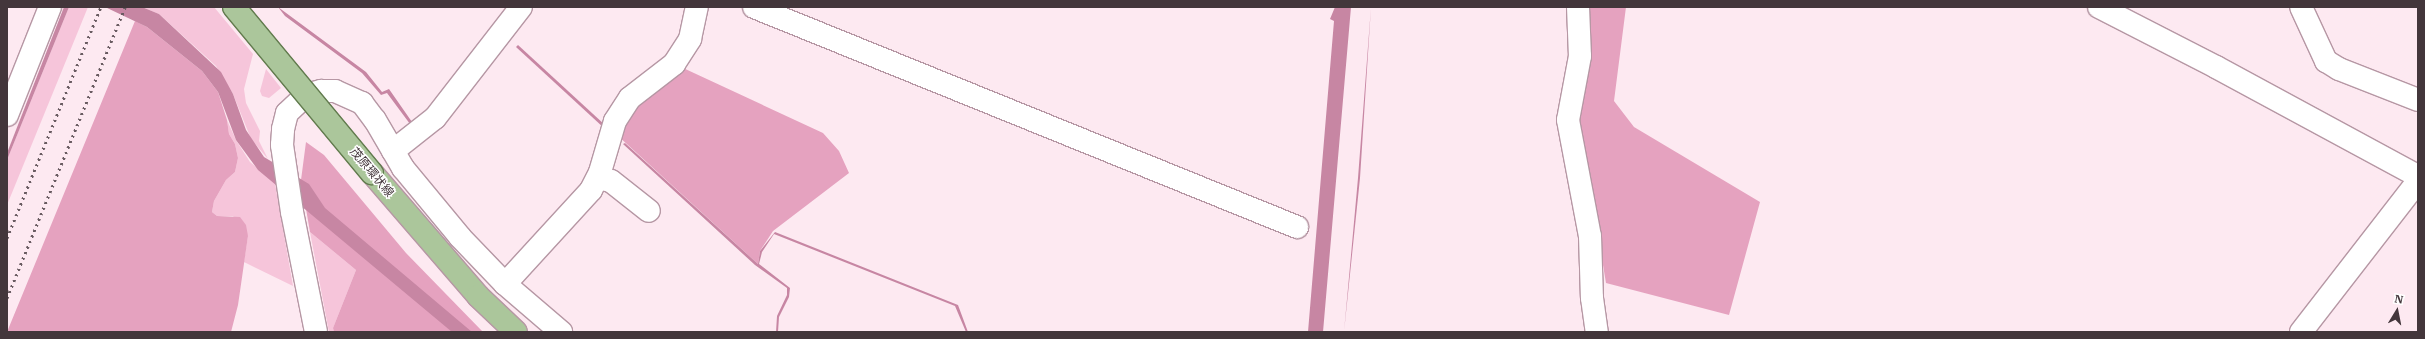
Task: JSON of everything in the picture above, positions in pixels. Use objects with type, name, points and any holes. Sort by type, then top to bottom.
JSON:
[{"type":"main road","name":"茂原環状線","points":[[234,7],[372,173],[478,296],[516,332]]},
{"type":"street","points":[[7,115],[50,7]]},
{"type":"street","points":[[393,151],[435,118],[521,7]]},
{"type":"street","points":[[505,284],[591,190],[598,178],[615,121],[630,98],[674,64],[690,40],[697,7]]},
{"type":"street","points":[[754,7],[1297,227]]},
{"type":"street","points":[[1578,7],[1580,56],[1568,120],[1590,236],[1592,298],[1597,332]]},
{"type":"street","points":[[2099,7],[2216,67],[2418,176]]},
{"type":"street","points":[[2300,7],[2326,61],[2338,69],[2418,100]]},
{"type":"street","points":[[316,332],[292,212],[282,145],[283,129],[287,114],[306,95],[321,91],[335,91],[349,95],[366,109],[421,191],[505,284],[561,332]]},
{"type":"street","points":[[598,178],[611,181],[649,211]]},
{"type":"street","points":[[2301,332],[2418,181]]},
{"type":"shaded area","points":[[64,7],[69,7],[7,160],[7,153]]},
{"type":"shaded area","points":[[69,7],[88,7],[7,205],[7,160]]},
{"type":"shaded area","points":[[105,7],[142,7],[159,14],[221,72],[233,94],[246,130],[264,157],[309,184],[325,208],[472,332],[452,332],[258,170],[236,140],[218,92],[202,71],[147,27]]},
{"type":"shaded area","points":[[142,7],[214,7],[253,54],[244,89],[246,103],[260,131],[259,141],[268,159],[251,139],[233,94],[216,66],[159,14]]},
{"type":"shaded area","points":[[278,7],[366,72],[382,92],[389,89],[412,122],[410,124],[387,93],[381,95],[362,73],[285,16]]},
{"type":"shaded area","points":[[1335,7],[1351,7],[1323,332],[1308,332],[1334,21],[1330,19]]},
{"type":"shaded area","points":[[1371,7],[1360,178],[1344,332],[1358,178]]},
{"type":"shaded area","points":[[1586,7],[1626,7],[1614,101],[1634,127],[1760,202],[1729,315],[1606,283],[1575,97]]},
{"type":"shaded area","points":[[135,21],[147,27],[202,71],[218,92],[227,120],[229,134],[235,144],[238,158],[235,172],[226,180],[214,201],[212,212],[217,216],[240,217],[246,225],[248,236],[238,305],[231,332],[7,332]]},
{"type":"shaded area","points":[[518,45],[605,125],[604,128],[516,47]]},
{"type":"shaded area","points":[[681,67],[823,133],[839,151],[849,173],[773,231],[760,251],[758,264],[617,135],[626,116]]},
{"type":"shaded area","points":[[266,69],[281,88],[269,98],[262,96],[260,91]]},
{"type":"shaded area","points":[[227,120],[236,140],[250,162],[275,183],[293,286],[244,262],[248,236],[233,216],[217,216],[212,212],[214,201],[226,180],[235,172],[238,158],[235,144],[229,134]]},
{"type":"shaded area","points":[[306,142],[324,155],[406,253],[483,332],[334,332],[333,328],[356,270],[310,232],[301,180]]},
{"type":"shaded area","points":[[625,143],[758,264],[760,251],[775,232],[958,305],[968,332],[966,332],[955,306],[774,234],[762,252],[759,264],[790,288],[789,297],[779,317],[778,332],[776,332],[777,316],[787,295],[787,288],[755,265],[623,144]]},
{"type":"shaded area","points":[[310,232],[356,270],[333,328],[334,332],[329,332]]},
{"type":"railway","points":[[7,238],[101,7]]},
{"type":"railway","points":[[7,298],[125,7]]}]
